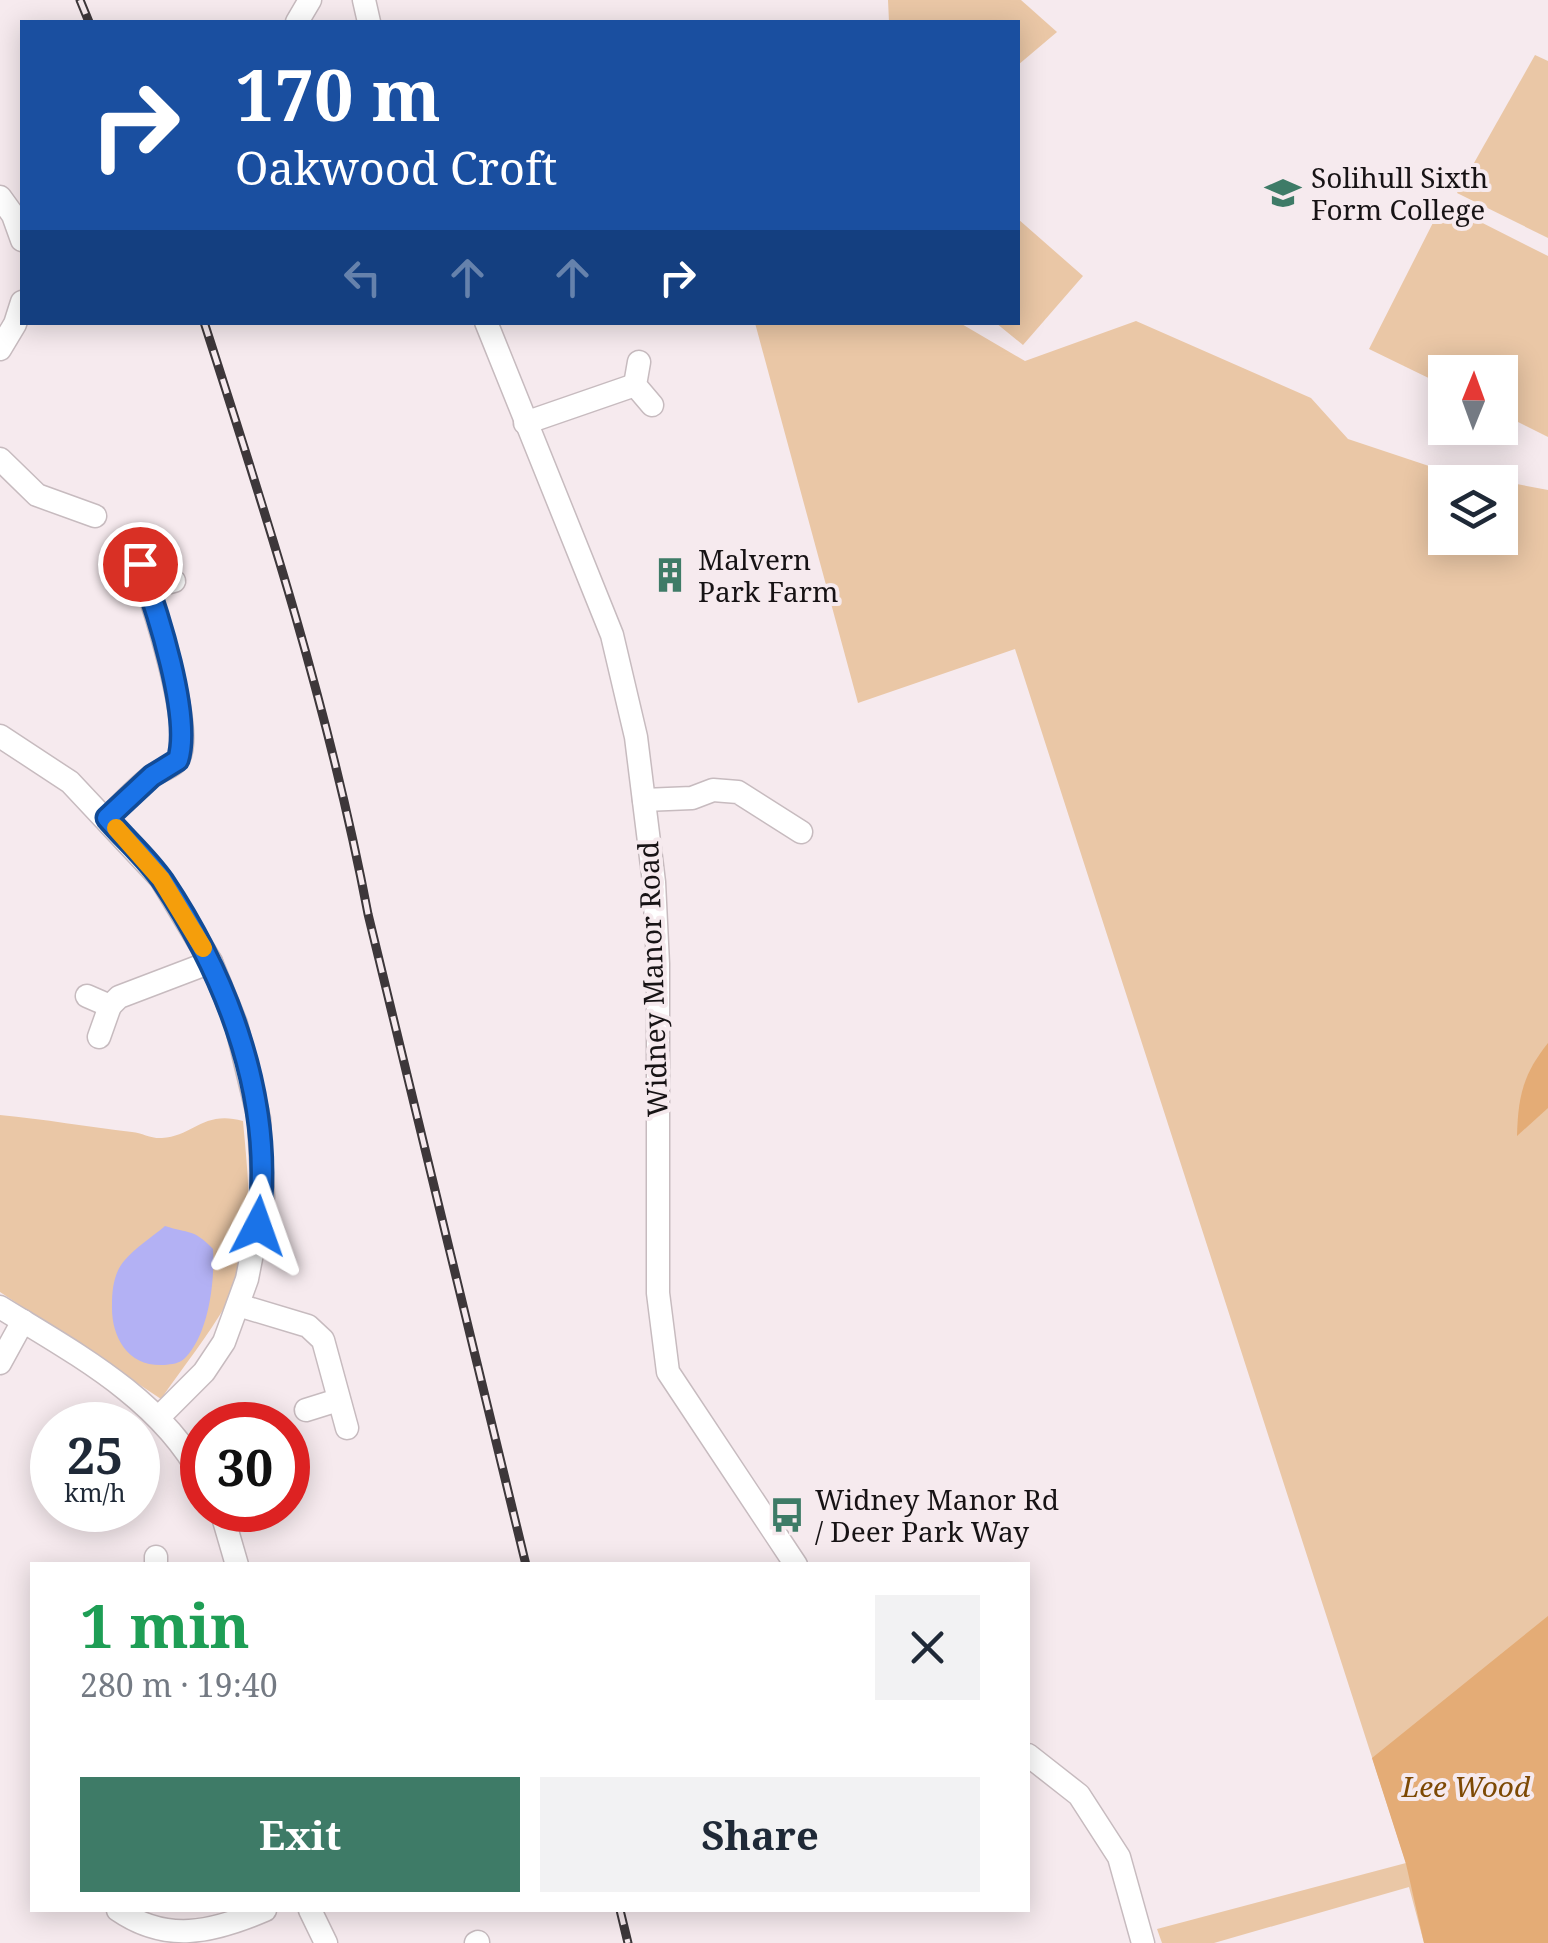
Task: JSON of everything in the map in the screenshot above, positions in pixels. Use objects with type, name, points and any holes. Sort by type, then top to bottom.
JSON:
[{"type":"street","points":[[0,197],[14,215],[20,234]]},
{"type":"street","points":[[0,349],[20,308]]},
{"type":"street","name":"Widney Manor Road","points":[[487,325],[612,635],[627,691],[654,882],[658,964],[658,1293],[668,1372],[794,1562]]},
{"type":"street","points":[[525,422],[638,373],[652,405]]},
{"type":"street","points":[[0,459],[37,494],[84,521]]},
{"type":"street","points":[[107,818],[152,776],[178,760],[183,746],[184,730],[140,564]]},
{"type":"street","points":[[148,588],[174,581]]},
{"type":"street","points":[[0,736],[70,782],[161,879],[211,962],[236,1024],[259,1119],[263,1197],[254,1256],[224,1342],[204,1372],[160,1418],[180,1446]]},
{"type":"street","points":[[644,800],[692,798],[714,790],[738,792],[801,832]]},
{"type":"street","points":[[99,1037],[110,1006],[119,997],[211,962]]},
{"type":"street","points":[[86,996],[110,1006]]},
{"type":"street","points":[[238,1304],[308,1326],[323,1340],[347,1428]]},
{"type":"street","points":[[0,1307],[102,1371],[140,1402]]},
{"type":"street","points":[[0,1363],[23,1321]]},
{"type":"street","points":[[310,1409],[338,1400]]},
{"type":"street","points":[[227,1532],[235,1562]]},
{"type":"street","points":[[1030,1758],[1080,1795],[1119,1858],[1143,1943]]},
{"type":"street","points":[[120,1912],[152,1932],[187,1938],[260,1912]]},
{"type":"street","points":[[311,1912],[326,1943]]},
{"type":"green space","points":[[888,0],[1021,0],[1057,32],[1020,63],[1020,20],[889,20]]},
{"type":"green space","points":[[1535,55],[1548,61],[1548,238],[1457,193]]},
{"type":"green space","points":[[1443,203],[1548,256],[1548,437],[1518,422],[1518,355],[1428,355],[1428,378],[1369,349]]},
{"type":"green space","points":[[1020,221],[1083,276],[1023,345],[998,325],[1020,325]]},
{"type":"green space","points":[[1136,321],[1311,398],[1348,439],[1428,466],[1428,555],[1518,555],[1518,484],[1548,490],[1548,1943],[1424,1943],[1409,1887],[1214,1943],[1162,1943],[1157,1929],[1406,1863],[1015,649],[858,703],[756,325],[963,325],[1025,361]]},
{"type":"green space","points":[[1548,1043],[1548,1108],[1517,1136],[1524,1086]]},
{"type":"green space","points":[[0,1115],[158,1138],[218,1119],[243,1121],[248,1214],[237,1282],[212,1327],[161,1399],[0,1292]]},
{"type":"green space","name":"Lee Wood","points":[[1548,1616],[1548,1943],[1424,1943],[1406,1864],[1372,1758]]},
{"type":"water","points":[[165,1226],[200,1238],[213,1249],[213,1262],[209,1306],[200,1335],[183,1360],[164,1365],[141,1361],[124,1348],[115,1328],[112,1305],[114,1282],[121,1266]]},
{"type":"railway","points":[[80,0],[88,20]]},
{"type":"railway","points":[[205,325],[316,690],[525,1562]]},
{"type":"railway","points":[[620,1912],[628,1943]]},
{"type":"slow traffic","points":[[116,828],[161,879],[203,948]]},
{"type":"place","name":"Solihull Sixth Form College","points":[[1283,193]]},
{"type":"place","name":"Malvern Park Farm","points":[[670,575]]},
{"type":"place","name":"Widney Manor Rd / Deer Park Way","points":[[787,1515]]},
{"type":"route","points":[[140,564],[168,658],[184,730],[183,746],[178,760],[152,776],[107,818],[161,879],[211,962],[236,1024],[259,1119],[263,1197],[258,1226]]}]
